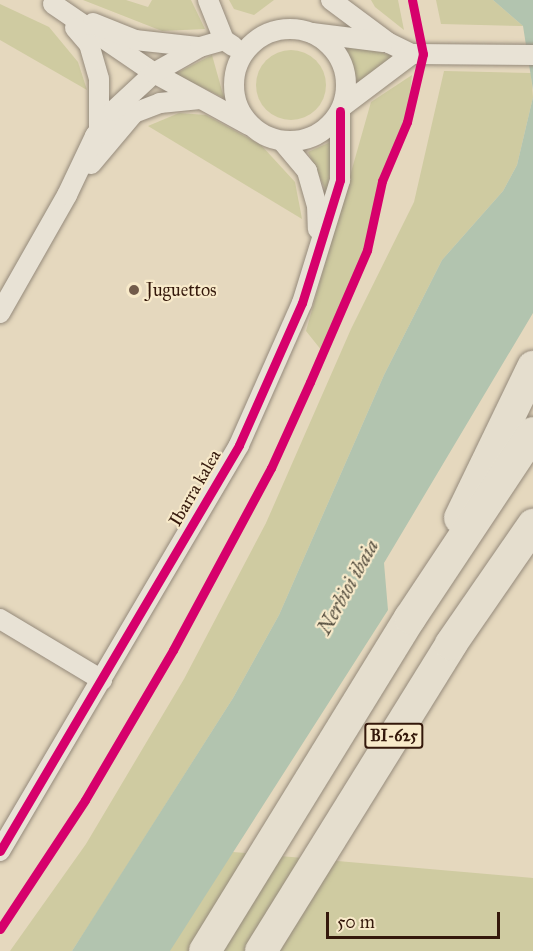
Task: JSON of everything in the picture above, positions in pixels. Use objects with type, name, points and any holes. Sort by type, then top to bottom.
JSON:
[{"type":"main road","points":[[410,618],[533,367]]},
{"type":"main road","name":"BI-625","points":[[206,951],[410,618],[533,433]]},
{"type":"main road","name":"BI-625","points":[[261,951],[451,644],[533,525]]},
{"type":"street","points":[[208,0],[224,40],[243,54]]},
{"type":"street","points":[[331,0],[389,43],[412,54],[533,55]]},
{"type":"street","points":[[48,2],[135,40],[200,47]]},
{"type":"street","points":[[48,2],[154,73],[282,141],[316,135],[341,108],[412,54]]},
{"type":"street","points":[[48,2],[89,44],[99,78],[99,130]]},
{"type":"street","points":[[252,127],[236,100],[236,68],[243,54],[257,40],[274,31],[293,29],[389,43]]},
{"type":"street","points":[[312,33],[327,42],[345,71],[341,108]]},
{"type":"street","points":[[0,313],[68,195],[99,130],[133,89],[154,73],[200,47],[224,40]]},
{"type":"street","points":[[68,195],[134,113],[160,103],[200,99]]},
{"type":"street","name":"Ibarra kalea","points":[[0,851],[239,445],[302,303],[318,244],[340,180],[341,108]]},
{"type":"street","name":"Ibarra kalea","points":[[282,141],[297,154],[314,189],[318,244]]},
{"type":"street","points":[[0,619],[102,680]]},
{"type":"shaded area","points":[[83,0],[126,0],[148,7],[152,0],[191,0],[205,29],[162,31]]},
{"type":"shaded area","points":[[229,0],[274,0],[254,15],[234,9]]},
{"type":"shaded area","points":[[371,0],[398,0],[404,30],[375,7]]},
{"type":"shaded area","points":[[436,0],[493,0],[523,26],[441,24]]},
{"type":"shaded area","points":[[0,4],[49,27],[78,62],[87,90],[0,40]]},
{"type":"shaded area","points":[[345,43],[402,58],[358,84]]},
{"type":"shaded area","points":[[291,50],[310,56],[320,66],[326,85],[320,104],[310,114],[291,120],[272,114],[262,104],[256,85],[262,66],[272,56]]},
{"type":"shaded area","points":[[212,55],[224,98],[175,74]]},
{"type":"shaded area","points":[[444,71],[531,73],[533,97],[517,165],[503,191],[442,260],[384,375],[279,615],[233,698],[96,914],[72,951],[10,951],[86,844],[184,679],[266,523],[351,329],[414,202]]},
{"type":"shaded area","points":[[412,75],[407,122],[382,181],[367,250],[322,351],[306,331],[371,102]]},
{"type":"shaded area","points":[[179,113],[206,115],[261,145],[295,182],[302,219],[148,126]]},
{"type":"shaded area","points":[[333,141],[327,193],[308,152]]},
{"type":"shaded area","points":[[188,848],[533,878],[533,951],[102,951]]},
{"type":"water","points":[[493,0],[533,0],[533,90],[523,26]]},
{"type":"water","name":"Nerbioi ibaia","points":[[533,97],[533,313],[384,563],[388,610],[170,951],[72,951],[233,698],[279,615],[384,375],[442,260],[503,191],[517,165]]},
{"type":"cycle path","points":[[0,929],[85,800],[173,650],[271,468],[310,382],[367,250],[382,181],[407,122],[423,54],[412,0]]},
{"type":"cycle path","points":[[0,851],[239,445],[302,303],[340,180],[340,111]]},
{"type":"place","name":"Juguettos","points":[[134,290]]}]
